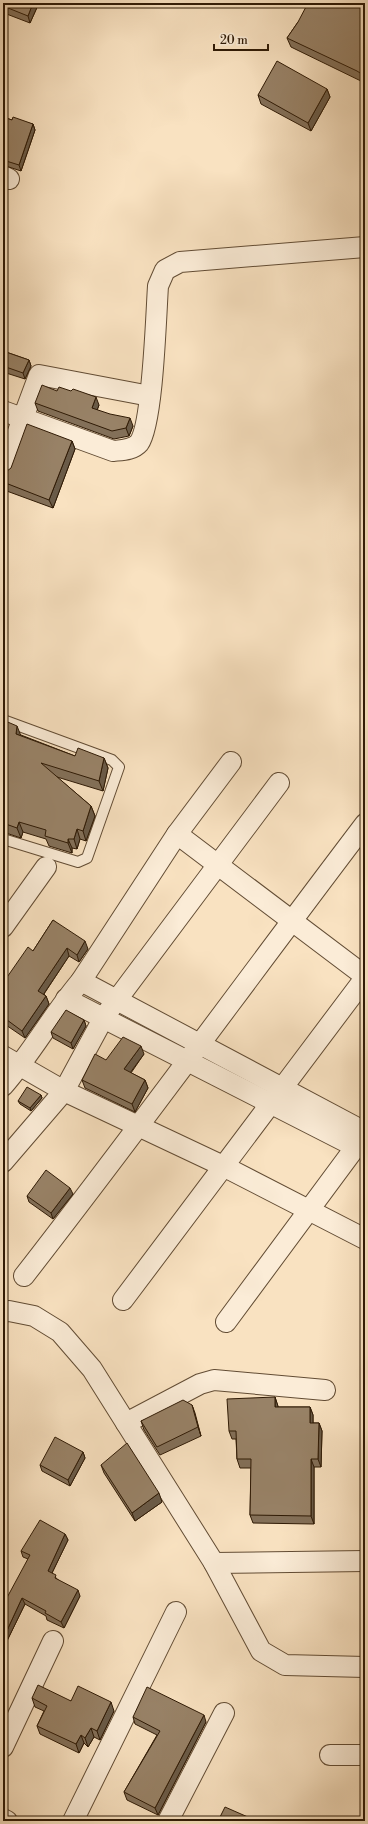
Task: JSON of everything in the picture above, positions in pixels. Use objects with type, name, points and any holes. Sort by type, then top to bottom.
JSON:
[{"type":"street","points":[[3,411],[113,451],[128,450],[138,444],[144,431],[150,396],[158,286],[165,270],[180,262],[365,247]]},
{"type":"street","points":[[3,472],[39,375],[150,396]]},
{"type":"street","points":[[3,1086],[22,1065],[66,999],[82,981],[177,834],[231,762]]},
{"type":"street","points":[[3,1162],[64,1091],[104,1017],[279,783]]},
{"type":"street","points":[[24,1276],[140,1127],[193,1052],[365,824]]},
{"type":"street","points":[[123,1300],[365,977],[177,834]]},
{"type":"street","points":[[3,927],[46,866]]},
{"type":"street","points":[[82,981],[116,1001],[193,1052],[362,1138],[226,1322]]},
{"type":"street","points":[[66,999],[104,1017],[193,1052]]},
{"type":"street","points":[[3,1056],[22,1065],[64,1091],[223,1166],[365,1239]]},
{"type":"street","points":[[3,1312],[9,1311],[34,1316],[60,1332],[92,1369],[214,1563],[261,1651],[285,1665],[365,1667]]},
{"type":"street","points":[[126,1423],[200,1384],[214,1380],[325,1390]]},
{"type":"street","points":[[214,1563],[365,1561]]},
{"type":"street","points":[[73,1821],[176,1612]]},
{"type":"street","points":[[3,1747],[53,1641]]},
{"type":"street","points":[[168,1821],[224,1713]]},
{"type":"street","points":[[330,1756],[365,1755]]},
{"type":"street","points":[[3,1819],[7,1821]]},
{"type":"lane","points":[[3,720],[112,760],[119,767],[87,858],[83,861],[78,862],[3,839]]},
{"type":"building","points":[[3,3],[33,3],[28,16],[3,6]]},
{"type":"building","points":[[308,3],[365,3],[365,76],[287,38],[298,22]]},
{"type":"building","points":[[277,61],[327,89],[308,123],[258,95]]},
{"type":"building","points":[[3,117],[12,120],[13,117],[33,124],[19,165],[3,160]]},
{"type":"building","points":[[3,351],[29,360],[23,373],[3,366]]},
{"type":"building","points":[[42,385],[57,391],[59,387],[71,391],[73,389],[96,397],[92,408],[110,414],[130,418],[126,428],[112,431],[35,403]]},
{"type":"building","points":[[27,424],[72,441],[49,500],[3,482],[3,474],[11,468]]},
{"type":"building","points":[[3,720],[17,726],[16,734],[75,756],[78,748],[104,758],[99,781],[41,763],[91,806],[83,831],[77,829],[74,839],[68,839],[68,843],[45,836],[46,830],[19,822],[17,828],[3,823]]},
{"type":"building","points":[[53,920],[85,941],[77,955],[67,948],[38,991],[46,996],[22,1031],[3,1017],[3,983],[28,947],[33,951]]},
{"type":"building","points":[[66,1010],[84,1020],[71,1043],[51,1032]]},
{"type":"building","points":[[123,1037],[141,1046],[124,1069],[145,1080],[132,1104],[82,1080],[95,1054],[106,1060]]},
{"type":"building","points":[[27,1087],[41,1095],[30,1108],[18,1101]]},
{"type":"building","points":[[46,1170],[70,1188],[51,1213],[27,1196]]},
{"type":"building","points":[[275,1397],[275,1407],[310,1407],[310,1423],[319,1423],[318,1459],[311,1459],[311,1516],[250,1515],[251,1459],[237,1459],[236,1431],[229,1431],[227,1399]]},
{"type":"building","points":[[183,1400],[192,1405],[198,1427],[157,1447],[141,1421]]},
{"type":"building","points":[[55,1437],[83,1452],[68,1480],[40,1465]]},
{"type":"building","points":[[127,1443],[159,1493],[132,1513],[101,1465]]},
{"type":"building","points":[[40,1520],[65,1534],[48,1571],[56,1575],[55,1578],[78,1590],[61,1622],[45,1613],[46,1611],[22,1598],[3,1639],[3,1605],[30,1555],[21,1551]]},
{"type":"building","points":[[38,1685],[71,1701],[78,1686],[111,1702],[97,1731],[91,1728],[85,1738],[81,1735],[76,1744],[37,1726],[47,1706],[32,1698]]},
{"type":"building","points":[[147,1687],[204,1715],[155,1808],[124,1792],[160,1731],[133,1717]]},
{"type":"building","points":[[225,1807],[257,1821],[218,1821]]}]
